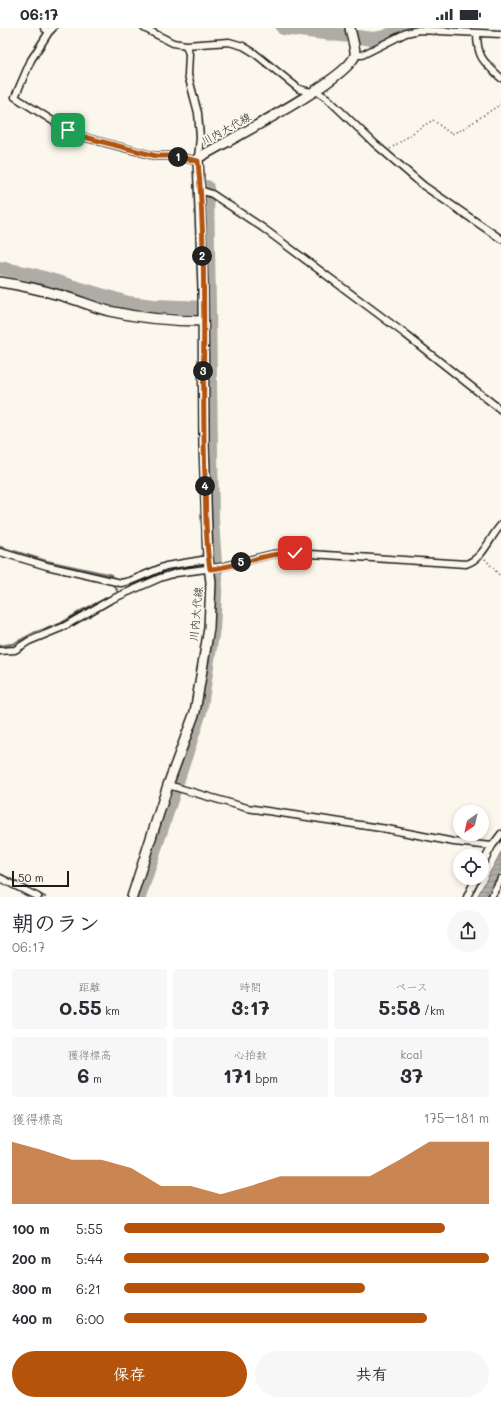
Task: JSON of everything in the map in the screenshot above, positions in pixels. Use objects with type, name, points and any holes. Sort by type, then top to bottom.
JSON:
[{"type":"main road","points":[[350,30],[355,55]]},
{"type":"main road","name":"川内大代線","points":[[132,897],[168,785],[195,712],[209,628],[211,582],[204,445],[202,190],[198,160],[328,82],[351,62],[355,55]]},
{"type":"main road","points":[[0,282],[29,287],[108,310],[146,318],[173,321],[203,321]]},
{"type":"street","points":[[144,28],[173,43],[186,45],[229,42],[243,46],[253,52],[299,89],[313,91],[327,98],[424,186],[501,239]]},
{"type":"street","points":[[48,29],[31,60],[16,98],[68,130],[88,138],[156,156],[175,156],[198,160],[200,137],[198,113],[188,75],[188,54],[186,45]]},
{"type":"street","points":[[355,55],[362,55],[406,33],[419,30],[501,34]]},
{"type":"street","points":[[477,33],[477,48],[482,61],[501,78]]},
{"type":"street","points":[[202,190],[212,194],[263,228],[405,334],[501,410]]},
{"type":"street","points":[[0,552],[47,566],[121,583],[130,581],[166,566],[210,565],[221,568],[283,553],[458,565],[474,562],[481,555],[501,525]]},
{"type":"street","points":[[0,651],[15,650],[29,641],[63,627],[110,600],[160,578],[210,565]]},
{"type":"street","points":[[168,785],[247,808],[387,829],[454,842],[492,846]]},
{"type":"street","points":[[489,852],[501,834]]},
{"type":"street","points":[[0,878],[38,897]]},
{"type":"street","points":[[491,897],[501,879]]},
{"type":"street","points":[[467,897],[473,885]]},
{"type":"path","points":[[386,152],[433,120],[452,134],[461,130],[501,104]]},
{"type":"path","points":[[481,555],[501,577]]},
{"type":"shaded area","points":[[501,852],[501,871],[484,897],[477,897],[483,885],[489,885],[489,874]]},
{"type":"waterway","points":[[283,28],[374,39],[385,37],[404,28]]},
{"type":"waterway","points":[[207,187],[209,308]]},
{"type":"waterway","points":[[0,268],[30,274],[128,303],[154,306],[209,308],[212,520],[216,579],[213,628],[200,712],[139,897]]},
{"type":"waterway","points":[[0,547],[46,561],[111,575],[118,593]]},
{"type":"waterway","points":[[0,646],[13,644],[34,633],[60,624],[81,611],[166,570],[216,561]]},
{"type":"waterway","points":[[0,874],[29,889]]},
{"type":"waterway","points":[[38,894],[45,897]]},
{"type":"route","points":[[68,130],[88,138],[156,156],[175,156],[198,161],[203,288],[204,445],[208,560],[210,569],[221,568],[273,554],[295,553]]}]
